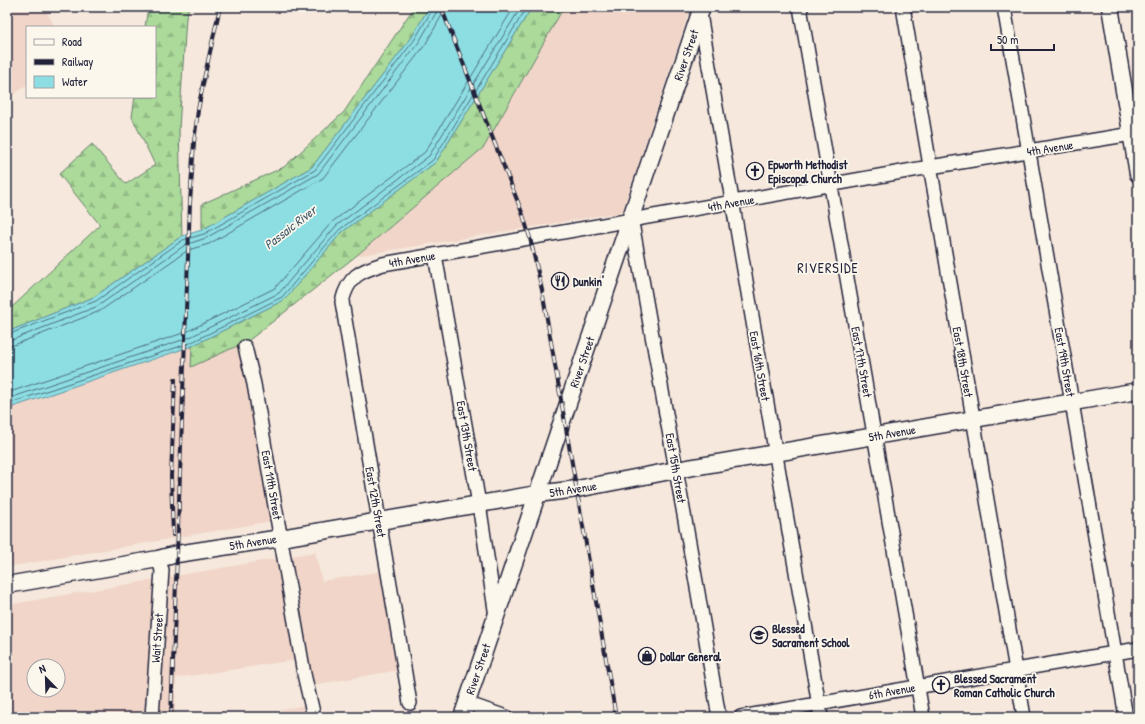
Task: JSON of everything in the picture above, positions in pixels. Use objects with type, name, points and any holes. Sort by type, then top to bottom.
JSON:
[{"type":"main road","points":[[1110,7],[1135,134],[1138,174]]},
{"type":"main road","name":"River Street","points":[[464,710],[701,11]]},
{"type":"main road","name":"5th Avenue","points":[[7,585],[158,559],[178,554],[537,494],[576,489],[676,470],[1138,391]]},
{"type":"street","name":"East 17th Street","points":[[800,7],[923,717]]},
{"type":"street","name":"East 18th Street","points":[[902,7],[1024,717]]},
{"type":"street","name":"East 19th Street","points":[[1004,7],[1126,717]]},
{"type":"street","name":"East 16th Street","points":[[701,11],[732,202],[821,717]]},
{"type":"street","name":"4th Avenue","points":[[342,302],[348,284],[356,276],[364,270],[383,264],[930,167],[1135,134]]},
{"type":"street","name":"East 15th Street","points":[[630,220],[632,223],[676,470],[718,717]]},
{"type":"street","name":"East 13th Street","points":[[435,255],[479,504],[496,617]]},
{"type":"street","name":"East 12th Street","points":[[342,302],[410,703]]},
{"type":"street","name":"East 11th Street","points":[[245,347],[255,391],[303,667],[314,717]]},
{"type":"street","name":"Wait Street","points":[[152,717],[162,570],[158,559]]},
{"type":"street","name":"6th Avenue","points":[[741,717],[1138,649]]},
{"type":"street","points":[[464,710],[506,717]]},
{"type":"shaded area","points":[[7,7],[44,7],[54,26],[26,26],[26,86],[7,99]]},
{"type":"shaded area","points":[[564,7],[691,7],[622,212],[356,256],[484,147]]},
{"type":"shaded area","points":[[248,341],[278,520],[7,567],[7,409],[192,346],[192,366]]},
{"type":"shaded area","points":[[315,552],[322,581],[389,570],[405,669],[307,686],[302,659],[176,678],[175,717],[7,717],[7,605]]},
{"type":"shaded area","points":[[310,704],[314,717],[280,717],[280,710]]},
{"type":"green space","points":[[148,7],[189,7],[186,18],[179,129],[182,236],[94,297],[7,332],[7,308],[9,310],[100,225],[59,174],[92,144],[126,184],[155,165],[132,117],[135,98],[156,98],[156,26],[145,26]]},
{"type":"green space","points":[[415,7],[429,7],[412,37],[312,167],[202,230],[202,204],[284,167],[344,112]]},
{"type":"green space","points":[[532,7],[564,7],[484,147],[356,256],[248,341],[191,367],[192,346],[284,300],[341,233],[436,162]]},
{"type":"water","name":"Passaic River","points":[[429,7],[532,7],[436,162],[341,233],[284,300],[192,346],[7,409],[7,332],[94,297],[182,236],[202,230],[312,167],[412,37]]},
{"type":"railway","points":[[171,717],[190,203],[194,142],[198,110],[220,7]]},
{"type":"railway","points":[[441,7],[523,215],[530,238],[542,290],[616,717]]},
{"type":"railway","points":[[173,535],[171,476],[175,379]]},
{"type":"place","name":"Epworth Methodist Episcopal Church","points":[[755,171]]},
{"type":"place","name":"Dunkin'","points":[[560,281]]},
{"type":"place","name":"Blessed Sacrament School","points":[[759,635]]},
{"type":"place","name":"Dollar General","points":[[647,656]]},
{"type":"place","name":"Blessed Sacrament Roman Catholic Church","points":[[941,685]]},
{"type":"district","name":"RIVERSIDE","points":[[828,267]]}]
